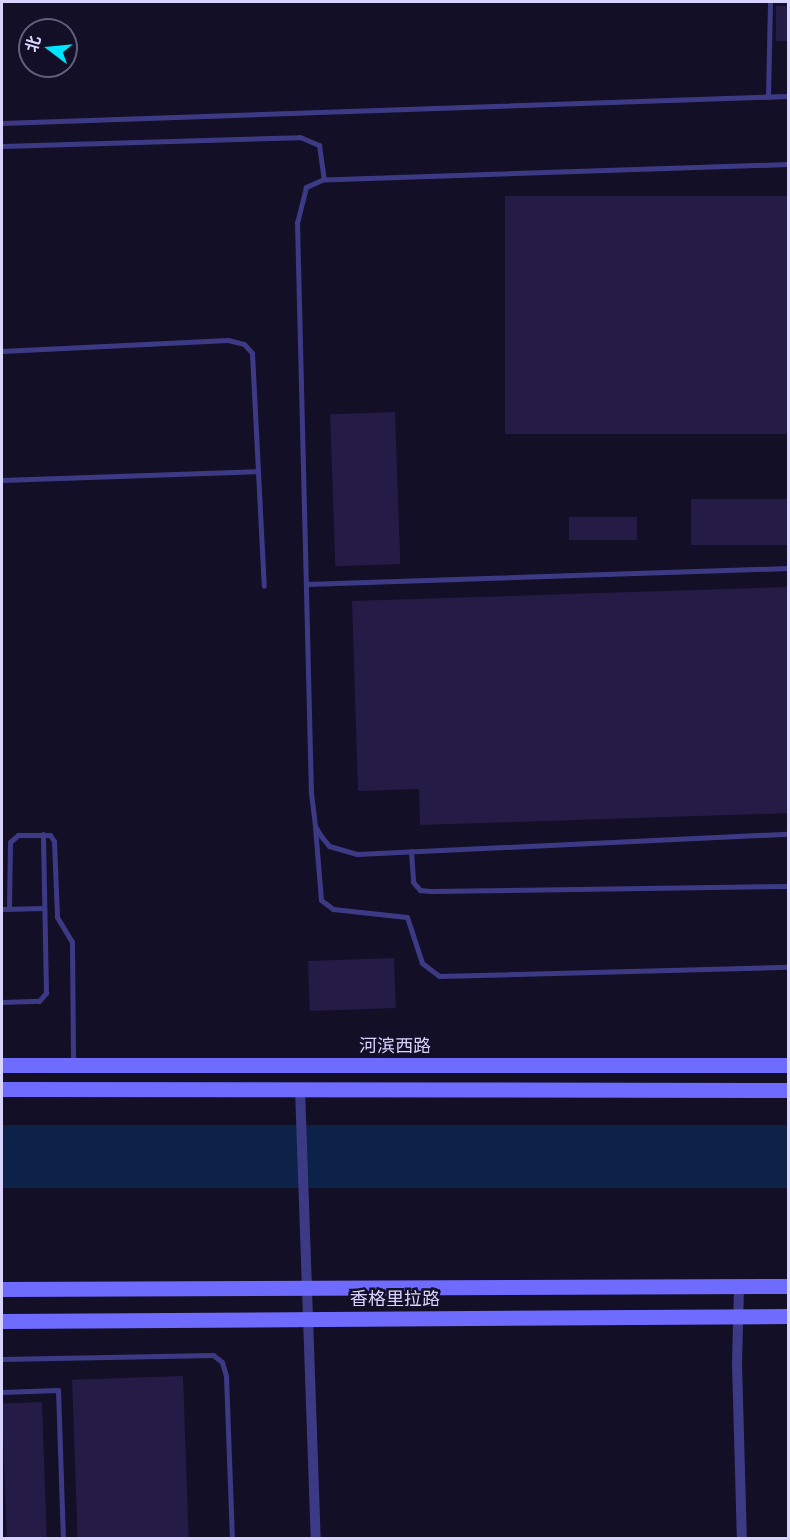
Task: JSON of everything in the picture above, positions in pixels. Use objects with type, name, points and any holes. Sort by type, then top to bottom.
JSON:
[{"type":"street","name":"河滨西路","points":[[2,1065],[789,1065]]},
{"type":"street","points":[[2,1089],[789,1090]]},
{"type":"street","points":[[300,1089],[306,1319],[316,1539]]},
{"type":"street","name":"香格里拉路","points":[[2,1289],[789,1286]]},
{"type":"street","points":[[739,1287],[742,1539]]},
{"type":"street","name":"香格里拉路","points":[[2,1321],[789,1316]]},
{"type":"lane","points":[[768,97],[770,2]]},
{"type":"lane","points":[[2,123],[789,96]]},
{"type":"lane","points":[[2,146],[300,137],[319,145],[324,179]]},
{"type":"lane","points":[[789,164],[324,179],[306,187],[297,222],[306,584],[315,826],[321,900],[333,909],[406,917],[422,963],[439,976],[789,967]]},
{"type":"lane","points":[[2,351],[228,340],[244,344],[252,353],[264,586]]},
{"type":"lane","points":[[2,480],[258,471]]},
{"type":"lane","points":[[306,584],[789,568]]},
{"type":"lane","points":[[315,826],[329,846],[340,851],[411,851],[789,834]]},
{"type":"lane","points":[[2,1002],[39,1001],[46,993],[43,834]]},
{"type":"lane","points":[[9,908],[10,842],[18,835],[43,834],[54,841],[57,917],[72,942],[74,1065]]},
{"type":"lane","points":[[411,851],[413,882],[420,890],[430,891],[789,886]]},
{"type":"lane","points":[[2,909],[44,908]]},
{"type":"lane","points":[[2,1359],[213,1354],[222,1362],[226,1376],[232,1539]]},
{"type":"lane","points":[[2,1392],[58,1390],[63,1539]]},
{"type":"water","points":[[2,1125],[788,1125],[788,1188],[2,1188]]},
{"type":"building","points":[[776,6],[788,6],[788,41],[776,41]]},
{"type":"building","points":[[505,196],[788,196],[788,434],[505,434]]},
{"type":"building","points":[[395,412],[400,564],[335,566],[330,414]]},
{"type":"building","points":[[691,499],[788,499],[788,545],[691,545]]},
{"type":"building","points":[[569,517],[637,517],[637,540],[569,540]]},
{"type":"building","points":[[789,587],[789,813],[420,825],[419,789],[358,791],[352,601]]},
{"type":"building","points":[[394,958],[396,1008],[310,1011],[308,961]]},
{"type":"building","points":[[183,1376],[189,1538],[78,1538],[72,1380]]},
{"type":"building","points":[[42,1402],[47,1538],[7,1538],[2,1403]]}]
